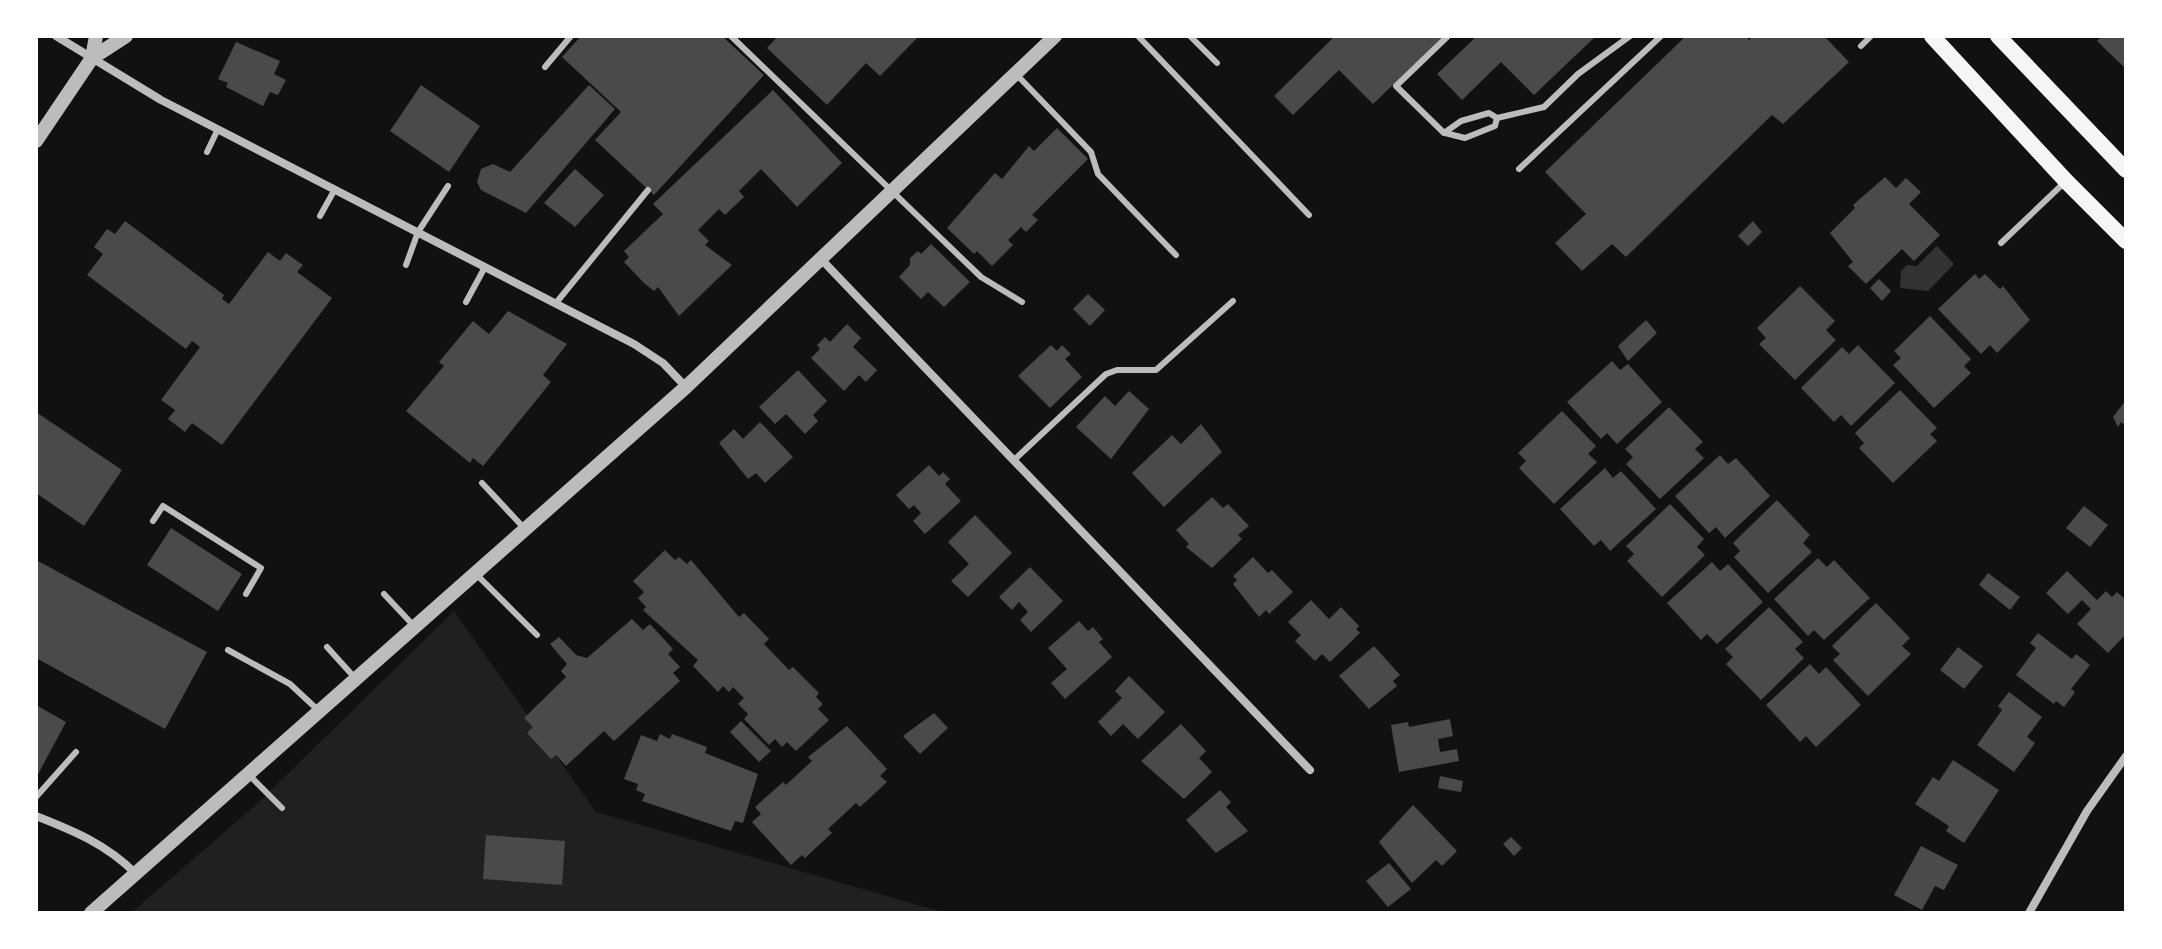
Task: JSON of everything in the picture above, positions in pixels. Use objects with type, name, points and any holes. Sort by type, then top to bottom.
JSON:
[{"type":"main road","points":[[1932,36],[2126,241]]},
{"type":"main road","points":[[1998,36],[2126,170]]},
{"type":"street","points":[[56,36],[218,129],[634,344],[663,363],[686,387]]},
{"type":"street","points":[[92,58],[96,36]]},
{"type":"street","points":[[36,141],[92,58],[126,36]]},
{"type":"street","points":[[91,913],[686,387],[1055,36]]},
{"type":"street","points":[[821,259],[1310,770]]},
{"type":"street","points":[[2029,913],[2087,811],[2126,756]]},
{"type":"street","points":[[36,816],[92,839],[112,851],[135,873]]},
{"type":"lane","points":[[545,67],[571,36]]},
{"type":"lane","points":[[731,36],[981,277],[1022,302]]},
{"type":"lane","points":[[1138,36],[1309,215]]},
{"type":"lane","points":[[1190,36],[1217,63]]},
{"type":"lane","points":[[1448,36],[1396,86],[1444,133],[1465,138],[1495,126],[1497,118]]},
{"type":"lane","points":[[1444,133],[1461,121],[1489,113],[1497,118],[1544,107],[1578,74],[1630,36]]},
{"type":"lane","points":[[1519,169],[1661,36]]},
{"type":"lane","points":[[1861,46],[1871,36]]},
{"type":"lane","points":[[1015,73],[1091,152],[1098,174],[1176,255]]},
{"type":"lane","points":[[207,152],[218,129]]},
{"type":"lane","points":[[2001,243],[2066,181]]},
{"type":"lane","points":[[406,265],[418,232],[448,186]]},
{"type":"lane","points":[[320,216],[335,189]]},
{"type":"lane","points":[[556,303],[648,190]]},
{"type":"lane","points":[[466,302],[485,267]]},
{"type":"lane","points":[[1014,460],[1106,374],[1117,370],[1156,370],[1233,301]]},
{"type":"lane","points":[[482,483],[524,528]]},
{"type":"lane","points":[[153,521],[163,506],[261,568],[246,594]]},
{"type":"lane","points":[[475,573],[537,635]]},
{"type":"lane","points":[[384,594],[414,626]]},
{"type":"lane","points":[[327,647],[355,678]]},
{"type":"lane","points":[[228,650],[290,684],[319,711]]},
{"type":"lane","points":[[36,797],[76,752]]},
{"type":"lane","points":[[248,774],[282,808]]},
{"type":"shaded area","points":[[1937,246],[1954,264],[1928,291],[1900,288],[1901,271],[1907,265],[1917,266]]},
{"type":"shaded area","points":[[454,611],[596,812],[946,913],[131,913],[258,803]]},
{"type":"building","points":[[581,36],[722,36],[764,75],[654,195],[595,140],[621,112],[562,57]]},
{"type":"building","points":[[778,36],[919,36],[880,76],[866,63],[827,105],[767,48]]},
{"type":"building","points":[[1335,36],[1444,36],[1373,104],[1339,70],[1293,115],[1274,96]]},
{"type":"building","points":[[1477,36],[1596,36],[1534,95],[1501,62],[1462,100],[1437,74]]},
{"type":"building","points":[[1686,36],[1745,36],[1749,40],[1753,36],[1824,36],[1849,62],[1783,124],[1772,115],[1626,257],[1612,244],[1582,271],[1555,243],[1586,214],[1545,172]]},
{"type":"building","points":[[2102,36],[2126,36],[2126,69],[2097,41]]},
{"type":"building","points":[[236,42],[280,61],[274,74],[286,80],[278,95],[270,92],[263,106],[226,87],[228,83],[218,79]]},
{"type":"building","points":[[421,85],[480,126],[449,172],[390,131]]},
{"type":"building","points":[[589,85],[615,109],[526,213],[481,190],[477,182],[481,169],[493,164],[510,172]]},
{"type":"building","points":[[773,90],[842,163],[797,207],[761,169],[739,191],[744,197],[725,215],[719,209],[698,230],[709,241],[705,245],[732,265],[679,316],[658,287],[654,291],[624,262],[629,257],[624,251],[663,214],[653,204]]},
{"type":"building","points":[[1057,128],[1088,159],[1032,215],[1038,220],[1026,232],[1021,227],[1008,240],[1013,245],[992,266],[977,251],[974,254],[947,228],[995,173],[1002,179],[1029,146],[1034,151]]},
{"type":"building","points":[[575,169],[604,195],[575,227],[544,203]]},
{"type":"building","points":[[1885,177],[1896,188],[1906,178],[1921,192],[1909,204],[1940,235],[1914,261],[1902,249],[1866,284],[1848,266],[1853,262],[1830,233],[1855,208],[1853,205]]},
{"type":"building","points":[[125,221],[224,295],[222,299],[229,304],[268,252],[280,261],[286,253],[303,265],[297,272],[332,298],[222,445],[192,423],[185,432],[168,419],[175,410],[161,400],[200,347],[192,341],[186,349],[87,275],[103,254],[94,247],[107,229],[115,234]]},
{"type":"building","points":[[1753,221],[1762,232],[1748,246],[1738,236]]},
{"type":"building","points":[[931,244],[970,282],[944,307],[928,292],[921,299],[899,277],[910,265],[910,258],[918,251],[921,254]]},
{"type":"building","points":[[1975,274],[1979,279],[1985,274],[2000,289],[2003,286],[2030,320],[1997,353],[1990,345],[1981,354],[1938,309]]},
{"type":"building","points":[[1879,279],[1891,291],[1882,301],[1870,288]]},
{"type":"building","points":[[1800,286],[1835,321],[1826,330],[1836,340],[1795,380],[1759,344],[1766,338],[1757,328]]},
{"type":"building","points":[[1088,294],[1105,310],[1090,326],[1073,309]]},
{"type":"building","points":[[508,311],[567,344],[543,375],[551,382],[483,466],[473,458],[470,463],[406,411],[444,366],[439,362],[473,321],[489,334]]},
{"type":"building","points":[[1930,316],[1971,359],[1964,366],[1971,373],[1934,408],[1893,365],[1901,358],[1894,351]]},
{"type":"building","points":[[1646,320],[1657,333],[1628,361],[1618,346]]},
{"type":"building","points":[[847,324],[861,338],[853,347],[877,370],[866,382],[859,375],[844,391],[811,358],[820,349],[817,345],[825,337],[830,342]]},
{"type":"building","points":[[1051,345],[1057,351],[1062,345],[1071,354],[1065,359],[1082,377],[1050,408],[1018,376]]},
{"type":"building","points":[[1858,345],[1895,383],[1851,426],[1841,415],[1834,422],[1801,388],[1842,347],[1849,354]]},
{"type":"building","points":[[1612,361],[1620,370],[1628,364],[1662,402],[1617,444],[1607,433],[1601,439],[1567,402]]},
{"type":"building","points":[[798,370],[827,401],[813,415],[818,421],[805,434],[786,414],[775,424],[759,407]]},
{"type":"building","points":[[1900,390],[1937,428],[1930,434],[1937,441],[1893,483],[1859,448],[1864,443],[1855,433]]},
{"type":"building","points":[[1129,391],[1149,409],[1111,459],[1076,427],[1105,396],[1115,406]]},
{"type":"building","points":[[2126,400],[2126,426],[2121,422],[2118,427],[2113,417]]},
{"type":"building","points":[[1669,407],[1703,442],[1695,449],[1704,458],[1660,499],[1626,464],[1633,457],[1625,449]]},
{"type":"building","points":[[1562,411],[1596,446],[1588,454],[1597,462],[1554,504],[1519,468],[1526,461],[1518,453]]},
{"type":"building","points":[[36,412],[122,470],[84,526],[36,493]]},
{"type":"building","points":[[760,422],[793,457],[765,483],[756,473],[748,479],[719,443],[734,429],[743,439]]},
{"type":"building","points":[[1201,424],[1222,452],[1164,507],[1132,473],[1172,435],[1181,444]]},
{"type":"building","points":[[1720,455],[1728,464],[1736,458],[1770,496],[1725,538],[1716,527],[1709,533],[1675,496]]},
{"type":"building","points":[[929,465],[939,476],[943,472],[950,479],[945,484],[961,501],[925,534],[913,521],[921,513],[914,505],[909,509],[896,495]]},
{"type":"building","points":[[1605,468],[1613,478],[1621,471],[1656,509],[1610,551],[1601,540],[1594,546],[1560,509]]},
{"type":"building","points":[[1212,497],[1223,508],[1228,504],[1249,526],[1238,535],[1242,539],[1212,568],[1186,547],[1189,544],[1176,530]]},
{"type":"building","points":[[1777,500],[1810,535],[1803,543],[1812,552],[1768,593],[1734,557],[1740,551],[1733,543]]},
{"type":"building","points":[[1670,504],[1704,539],[1697,547],[1705,555],[1662,597],[1627,561],[1634,554],[1626,546]]},
{"type":"building","points":[[2084,506],[2108,525],[2090,547],[2066,528]]},
{"type":"building","points":[[975,515],[1012,553],[968,597],[951,581],[969,564],[948,542]]},
{"type":"building","points":[[171,528],[242,574],[218,611],[147,565]]},
{"type":"building","points":[[665,550],[675,560],[679,557],[687,564],[691,560],[739,617],[744,613],[769,639],[764,644],[789,670],[793,667],[819,693],[816,697],[823,704],[818,709],[829,720],[796,751],[787,742],[782,747],[775,739],[769,745],[744,719],[748,714],[738,704],[744,698],[733,687],[729,692],[723,686],[718,692],[693,666],[698,660],[643,610],[646,607],[638,598],[644,592],[633,581]]},
{"type":"building","points":[[1253,557],[1268,573],[1272,570],[1293,592],[1269,614],[1266,610],[1259,617],[1233,584],[1237,580],[1233,576]]},
{"type":"building","points":[[1818,558],[1827,567],[1834,560],[1870,598],[1824,640],[1814,630],[1808,636],[1774,599]]},
{"type":"building","points":[[36,560],[207,652],[165,729],[36,658]]},
{"type":"building","points":[[1712,562],[1720,571],[1728,564],[1763,602],[1717,644],[1707,634],[1701,640],[1667,603]]},
{"type":"building","points":[[1030,567],[1063,601],[1031,632],[1020,620],[1028,612],[1019,602],[1012,610],[999,597]]},
{"type":"building","points":[[2067,571],[2097,600],[2106,591],[2112,597],[2117,592],[2126,600],[2126,634],[2108,653],[2077,624],[2091,609],[2082,600],[2068,614],[2046,593]]},
{"type":"building","points":[[1988,573],[2020,597],[2010,610],[1979,585]]},
{"type":"building","points":[[1311,600],[1329,619],[1341,607],[1359,626],[1356,629],[1360,633],[1330,662],[1322,654],[1315,661],[1295,641],[1301,635],[1288,622]]},
{"type":"building","points":[[1876,603],[1910,638],[1902,646],[1911,654],[1868,696],[1833,660],[1840,654],[1832,646]]},
{"type":"building","points":[[1769,607],[1803,642],[1795,649],[1804,658],[1761,700],[1726,664],[1733,657],[1725,649]]},
{"type":"building","points":[[632,619],[643,630],[650,624],[673,649],[668,654],[680,667],[673,673],[680,681],[614,741],[604,731],[566,766],[556,755],[551,759],[527,733],[533,727],[524,718],[566,677],[561,671],[567,664],[550,644],[559,637],[576,655],[587,658]]},
{"type":"building","points":[[1079,621],[1088,631],[1093,627],[1103,639],[1099,642],[1112,657],[1065,699],[1051,683],[1067,669],[1048,648]]},
{"type":"building","points":[[2038,633],[2072,659],[2076,654],[2090,665],[2071,689],[2075,692],[2064,707],[2056,701],[2054,704],[2016,675],[2036,648],[2030,643]]},
{"type":"building","points":[[1374,646],[1400,675],[1393,681],[1397,686],[1369,709],[1339,676]]},
{"type":"building","points":[[1958,647],[1983,666],[1964,689],[1940,670]]},
{"type":"building","points":[[1810,664],[1819,674],[1826,667],[1861,705],[1816,747],[1806,736],[1800,742],[1766,705]]},
{"type":"building","points":[[1129,676],[1165,712],[1138,739],[1123,724],[1111,736],[1098,722],[1122,698],[1115,691]]},
{"type":"building","points":[[2009,692],[2042,717],[2027,737],[2035,743],[2014,772],[1977,745],[2002,710],[1998,706]]},
{"type":"building","points":[[36,705],[66,722],[36,778]]},
{"type":"building","points":[[934,713],[948,728],[920,754],[903,736]]},
{"type":"building","points":[[1450,719],[1453,736],[1438,739],[1440,752],[1457,749],[1459,761],[1399,772],[1391,725],[1408,722],[1409,727]]},
{"type":"building","points":[[741,721],[771,751],[759,762],[730,732]]},
{"type":"building","points":[[1181,724],[1206,751],[1199,758],[1212,772],[1184,799],[1141,761]]},
{"type":"building","points":[[847,726],[887,769],[880,776],[887,782],[860,807],[856,803],[828,829],[832,833],[805,858],[802,855],[791,865],[752,822],[761,814],[755,807],[783,782],[786,785],[812,761],[808,757]]},
{"type":"building","points":[[660,734],[670,739],[672,734],[707,747],[705,753],[758,774],[743,823],[735,821],[731,831],[642,801],[645,794],[636,790],[638,784],[624,779],[641,735],[657,741]]},
{"type":"building","points":[[1953,760],[1999,790],[1964,843],[1946,831],[1949,826],[1915,804],[1933,777],[1939,781]]},
{"type":"building","points":[[1440,776],[1463,781],[1461,792],[1438,788]]},
{"type":"building","points":[[1220,790],[1231,802],[1226,807],[1248,831],[1216,853],[1186,820]]},
{"type":"building","points":[[1413,805],[1457,851],[1442,866],[1436,860],[1412,883],[1379,842]]},
{"type":"building","points":[[486,835],[565,841],[562,885],[483,879]]},
{"type":"building","points":[[1511,837],[1522,848],[1514,856],[1503,844]]},
{"type":"building","points":[[1921,846],[1958,865],[1944,890],[1935,886],[1922,910],[1894,895]]},
{"type":"building","points":[[1389,863],[1411,889],[1388,907],[1366,881]]}]
